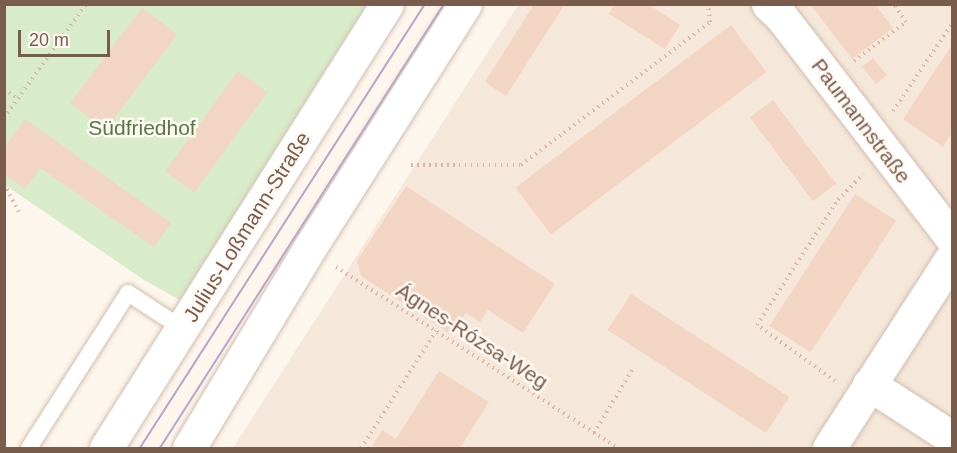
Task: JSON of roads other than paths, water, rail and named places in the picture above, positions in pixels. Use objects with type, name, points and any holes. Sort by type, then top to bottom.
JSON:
[{"type":"main road","name":"Julius-Loßmann-Straße","points":[[106,448],[387,4]]},
{"type":"main road","points":[[189,448],[309,249],[465,4]]},
{"type":"main road","name":"Paumannstraße","points":[[768,4],[780,15],[952,238]]},
{"type":"main road","points":[[829,448],[952,257]]},
{"type":"main road","points":[[865,392],[952,438]]},
{"type":"lane","points":[[29,448],[128,292],[183,328]]},
{"type":"tram line","points":[[140,448],[425,4]]},
{"type":"tram line","points":[[160,448],[444,4]]},
{"type":"park label","name":"Südfriedhof","points":[[142,128]]}]
